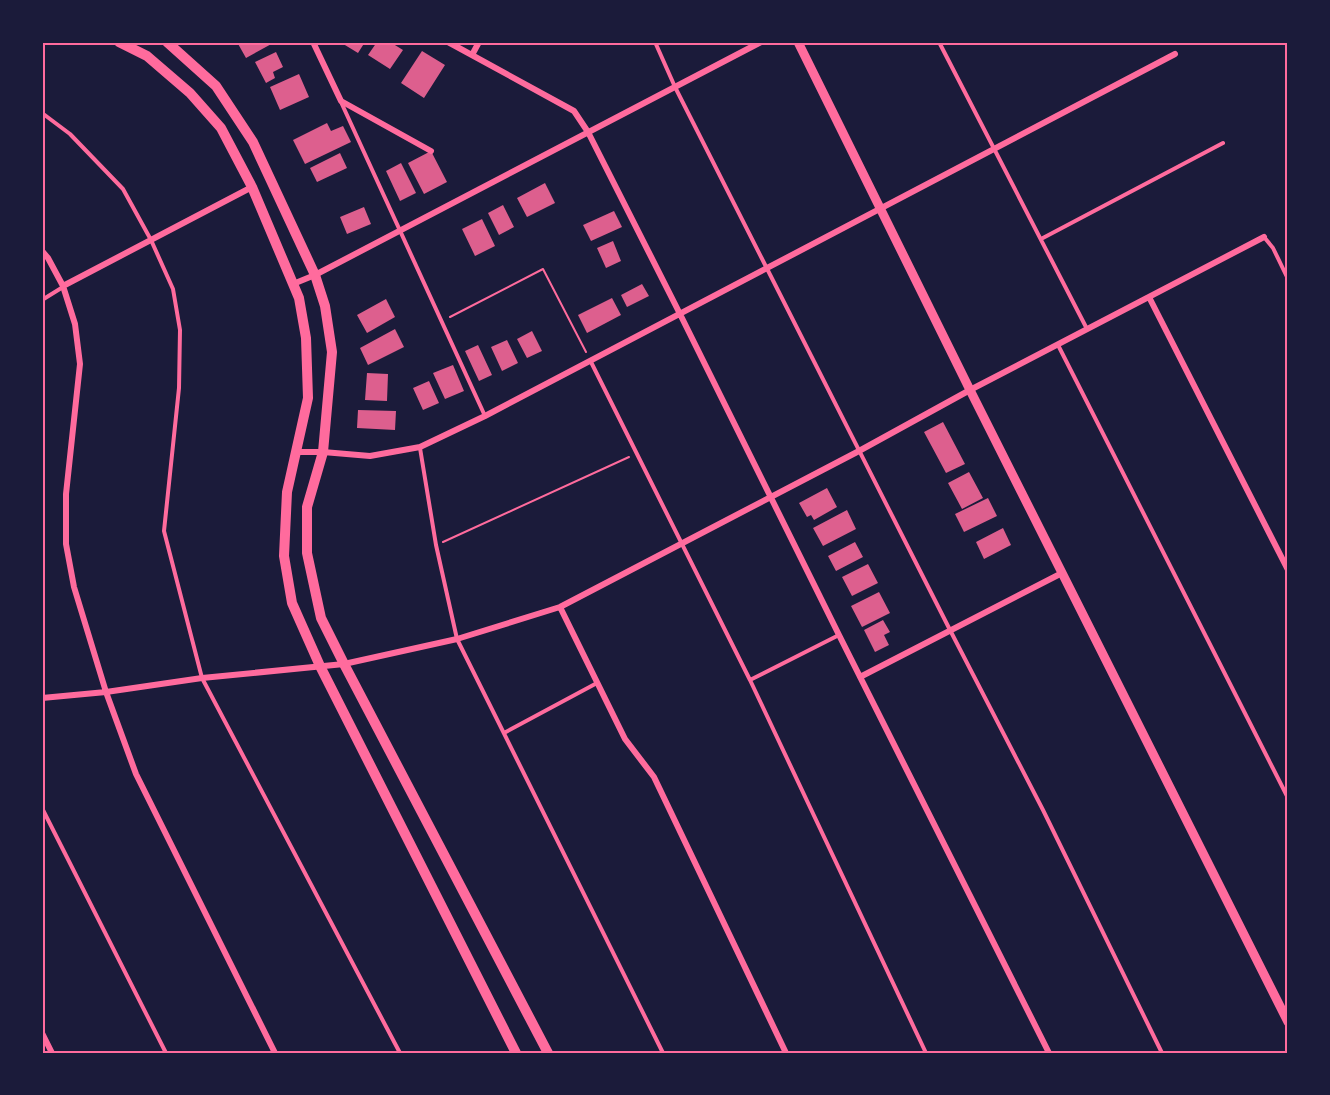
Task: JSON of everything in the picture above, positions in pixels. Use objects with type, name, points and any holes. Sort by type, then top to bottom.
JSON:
[{"type":"main road","points":[[119,42],[147,56],[190,93],[221,128],[252,187],[299,297],[306,338],[308,398],[287,492],[284,556],[292,603],[320,666],[516,1053]]},
{"type":"main road","points":[[167,42],[216,86],[253,142],[315,275],[325,306],[332,352],[323,452],[307,507],[307,553],[321,618],[548,1053]]},
{"type":"street","points":[[313,42],[341,101],[431,151]]},
{"type":"street","points":[[448,42],[574,111],[588,132],[1049,1053]]},
{"type":"street","points":[[472,55],[479,42]]},
{"type":"street","points":[[293,284],[315,275],[761,42]]},
{"type":"street","points":[[798,42],[1288,1022]]},
{"type":"street","points":[[296,452],[370,456],[420,447],[591,362],[1175,54]]},
{"type":"street","points":[[63,286],[252,187]]},
{"type":"street","points":[[42,698],[106,692],[202,678],[344,664],[457,639],[560,607],[1264,237]]},
{"type":"street","points":[[42,251],[63,286],[75,324],[80,364],[66,494],[66,544],[74,587],[106,692],[136,774],[275,1053]]},
{"type":"street","points":[[1149,297],[1288,570]]},
{"type":"street","points":[[860,677],[1062,573]]},
{"type":"street","points":[[560,607],[625,739],[654,777],[786,1053]]},
{"type":"street","points":[[42,1033],[52,1053]]},
{"type":"lane","points":[[655,42],[675,87],[1043,810],[1162,1053]]},
{"type":"lane","points":[[939,42],[1087,329]]},
{"type":"lane","points":[[341,101],[485,416]]},
{"type":"lane","points":[[42,113],[70,134],[123,189],[152,240],[173,289],[180,330],[179,388],[164,531],[202,678],[400,1053]]},
{"type":"lane","points":[[1041,239],[1223,143]]},
{"type":"lane","points":[[1264,237],[1273,248],[1288,279]]},
{"type":"lane","points":[[42,300],[63,286]]},
{"type":"lane","points":[[1058,344],[1288,798]]},
{"type":"lane","points":[[591,362],[750,680],[926,1053]]},
{"type":"lane","points":[[420,447],[436,545],[457,639],[663,1053]]},
{"type":"lane","points":[[750,680],[839,635]]},
{"type":"lane","points":[[504,733],[597,682]]},
{"type":"lane","points":[[42,807],[166,1053]]},
{"type":"path","points":[[442,321],[543,269],[591,362]]},
{"type":"path","points":[[436,545],[637,453]]},
{"type":"building","points":[[237,42],[275,42],[246,58]]},
{"type":"building","points":[[340,42],[365,42],[358,53]]},
{"type":"building","points":[[377,42],[390,42],[403,50],[390,69],[368,55]]},
{"type":"building","points":[[422,51],[445,65],[424,98],[401,83]]},
{"type":"building","points":[[276,52],[283,67],[273,72],[275,78],[266,83],[255,62]]},
{"type":"building","points":[[299,74],[309,97],[280,110],[270,87]]},
{"type":"building","points":[[327,123],[331,131],[343,126],[351,142],[305,164],[293,140]]},
{"type":"building","points":[[431,151],[447,182],[424,194],[408,163]]},
{"type":"building","points":[[340,153],[347,168],[317,182],[310,168]]},
{"type":"building","points":[[401,163],[416,193],[400,201],[386,171]]},
{"type":"building","points":[[545,183],[555,203],[527,217],[517,198]]},
{"type":"building","points":[[503,205],[514,227],[499,235],[488,213]]},
{"type":"building","points":[[364,207],[371,224],[347,234],[340,217]]},
{"type":"building","points":[[614,211],[622,227],[591,241],[583,225]]},
{"type":"building","points":[[482,219],[495,246],[475,256],[462,229]]},
{"type":"building","points":[[613,241],[621,261],[606,268],[597,248]]},
{"type":"building","points":[[642,284],[649,296],[627,307],[621,295]]},
{"type":"building","points":[[612,298],[621,315],[587,333],[578,315]]},
{"type":"building","points":[[386,299],[395,317],[367,333],[357,315]]},
{"type":"building","points":[[395,329],[404,347],[368,365],[360,348]]},
{"type":"building","points":[[532,331],[542,351],[527,358],[517,339]]},
{"type":"building","points":[[507,340],[518,363],[502,371],[491,347]]},
{"type":"building","points":[[478,345],[492,375],[479,381],[465,351]]},
{"type":"building","points":[[453,365],[464,391],[445,399],[433,373]]},
{"type":"building","points":[[367,373],[388,374],[387,401],[365,400]]},
{"type":"building","points":[[429,381],[439,403],[423,410],[413,388]]},
{"type":"building","points":[[358,410],[396,411],[395,430],[357,428]]},
{"type":"building","points":[[943,422],[965,464],[946,473],[924,432]]},
{"type":"building","points":[[969,472],[983,498],[962,509],[948,483]]},
{"type":"building","points":[[827,488],[837,507],[814,520],[811,515],[807,517],[799,503]]},
{"type":"building","points":[[988,498],[997,516],[964,532],[955,514]]},
{"type":"building","points":[[847,510],[856,529],[823,546],[813,528]]},
{"type":"building","points":[[1003,528],[1011,545],[984,559],[976,542]]},
{"type":"building","points":[[855,542],[863,557],[836,571],[828,556]]},
{"type":"building","points":[[868,564],[878,583],[852,596],[842,577]]},
{"type":"building","points":[[879,592],[890,613],[862,627],[851,606]]},
{"type":"building","points":[[883,620],[890,632],[884,635],[889,645],[875,652],[864,630]]}]
